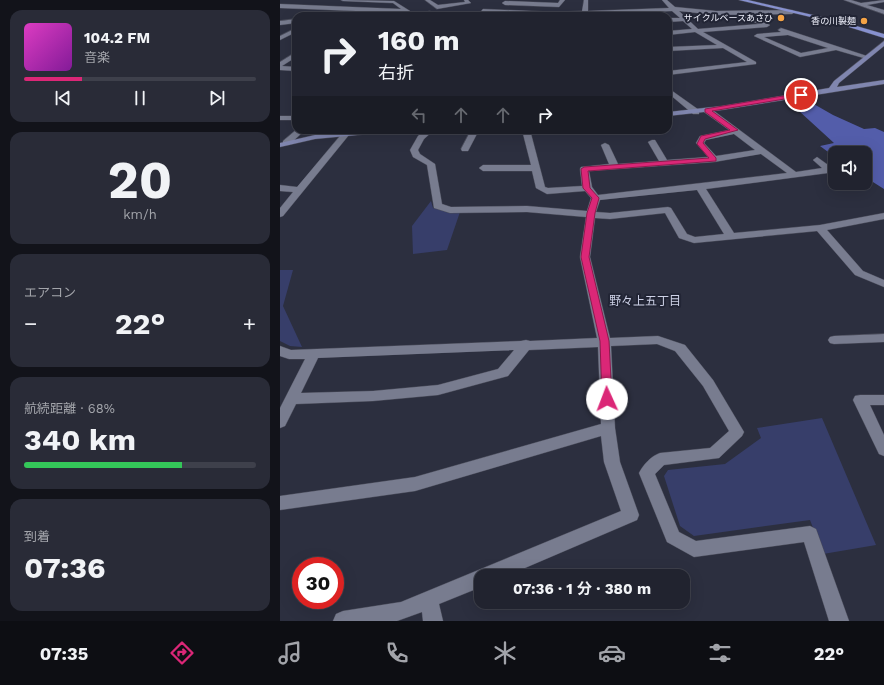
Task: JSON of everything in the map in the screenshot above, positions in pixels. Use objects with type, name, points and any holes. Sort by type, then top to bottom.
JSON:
[{"type":"main road","points":[[741,0],[884,36]]},
{"type":"main road","points":[[832,89],[836,82],[884,43]]},
{"type":"main road","points":[[672,114],[696,112],[832,89],[884,82]]},
{"type":"main road","points":[[283,144],[334,134]]},
{"type":"street","points":[[343,0],[394,2],[405,12]]},
{"type":"street","points":[[353,10],[368,0]]},
{"type":"street","points":[[427,0],[437,7],[468,3],[466,0]]},
{"type":"street","points":[[505,3],[559,5],[563,0]]},
{"type":"street","points":[[586,0],[585,12],[675,9],[702,12],[792,12]]},
{"type":"street","points":[[664,0],[697,31],[754,63],[672,73]]},
{"type":"street","points":[[846,0],[884,12]]},
{"type":"street","points":[[860,5],[884,1]]},
{"type":"street","points":[[534,12],[540,4]]},
{"type":"street","points":[[623,4],[627,11]]},
{"type":"street","points":[[280,6],[388,12]]},
{"type":"street","points":[[482,12],[499,12]]},
{"type":"street","points":[[702,12],[721,30]]},
{"type":"street","points":[[734,12],[788,33],[867,57]]},
{"type":"street","points":[[672,20],[685,19]]},
{"type":"street","points":[[280,23],[292,22]]},
{"type":"street","points":[[672,33],[721,30],[767,25]]},
{"type":"street","points":[[280,38],[292,32]]},
{"type":"street","points":[[788,33],[758,36],[800,55],[834,48]]},
{"type":"street","points":[[672,49],[724,46]]},
{"type":"street","points":[[280,67],[292,57]]},
{"type":"street","points":[[280,67],[292,68]]},
{"type":"street","points":[[672,93],[696,112]]},
{"type":"street","points":[[707,110],[795,175]]},
{"type":"street","points":[[280,118],[292,118]]},
{"type":"street","points":[[714,159],[700,144],[703,138],[735,130]]},
{"type":"street","points":[[283,144],[296,134]]},
{"type":"street","points":[[280,214],[345,134]]},
{"type":"street","points":[[426,134],[421,138],[414,150],[416,155],[432,164],[437,206],[450,210],[527,209],[591,213],[610,216],[668,210],[683,236],[694,240],[820,228],[880,217],[884,226]]},
{"type":"street","points":[[465,149],[473,134]]},
{"type":"street","points":[[527,134],[541,188],[547,190],[587,188]]},
{"type":"street","points":[[652,142],[665,163]]},
{"type":"street","points":[[604,145],[615,167]]},
{"type":"street","points":[[596,198],[587,188],[584,169],[714,159],[763,151]]},
{"type":"street","points":[[817,160],[828,168]]},
{"type":"street","points":[[483,168],[536,168]]},
{"type":"street","points":[[596,198],[828,172]]},
{"type":"street","points":[[700,187],[731,237]]},
{"type":"street","points":[[280,188],[299,190]]},
{"type":"street","points":[[503,569],[631,516],[612,462],[608,428],[604,341],[585,257],[591,213],[596,198]]},
{"type":"street","points":[[820,228],[859,273],[884,284]]},
{"type":"street","points":[[834,340],[884,338]]},
{"type":"street","points":[[280,350],[289,355],[526,344],[658,340],[680,348],[708,382],[737,432],[714,454],[660,459],[647,473],[672,536],[694,549],[810,534],[839,621]]},
{"type":"street","points":[[291,399],[373,396],[438,390],[503,373],[526,344]]},
{"type":"street","points":[[280,422],[314,353]]},
{"type":"street","points":[[884,400],[860,400],[884,450]]},
{"type":"street","points":[[280,503],[415,484],[608,428]]},
{"type":"street","points":[[343,621],[402,611],[474,581]]},
{"type":"street","points":[[429,600],[433,621]]},
{"type":"shaded area","points":[[805,99],[833,115],[864,129],[875,128],[884,132],[884,189],[872,181],[872,146],[828,146],[828,152],[820,146],[834,143],[787,100]]},
{"type":"shaded area","points":[[431,201],[433,208],[450,212],[460,212],[447,250],[413,254],[412,226]]},
{"type":"shaded area","points":[[280,270],[293,270],[283,306],[302,347],[290,346],[280,341]]},
{"type":"shaded area","points":[[822,418],[876,545],[823,554],[810,520],[694,536],[680,526],[664,476],[668,470],[725,464],[761,438],[757,428]]},
{"type":"place","name":"サイクルベースあさひ","points":[[781,18]]},
{"type":"place","name":"香の川製麺","points":[[864,21]]},
{"type":"district","name":"野々上五丁目","points":[[645,301]]},
{"type":"route","points":[[607,399],[604,341],[585,257],[591,213],[596,198],[587,188],[584,169],[714,159],[700,144],[703,138],[709,135],[735,130],[707,110],[801,95]]}]
